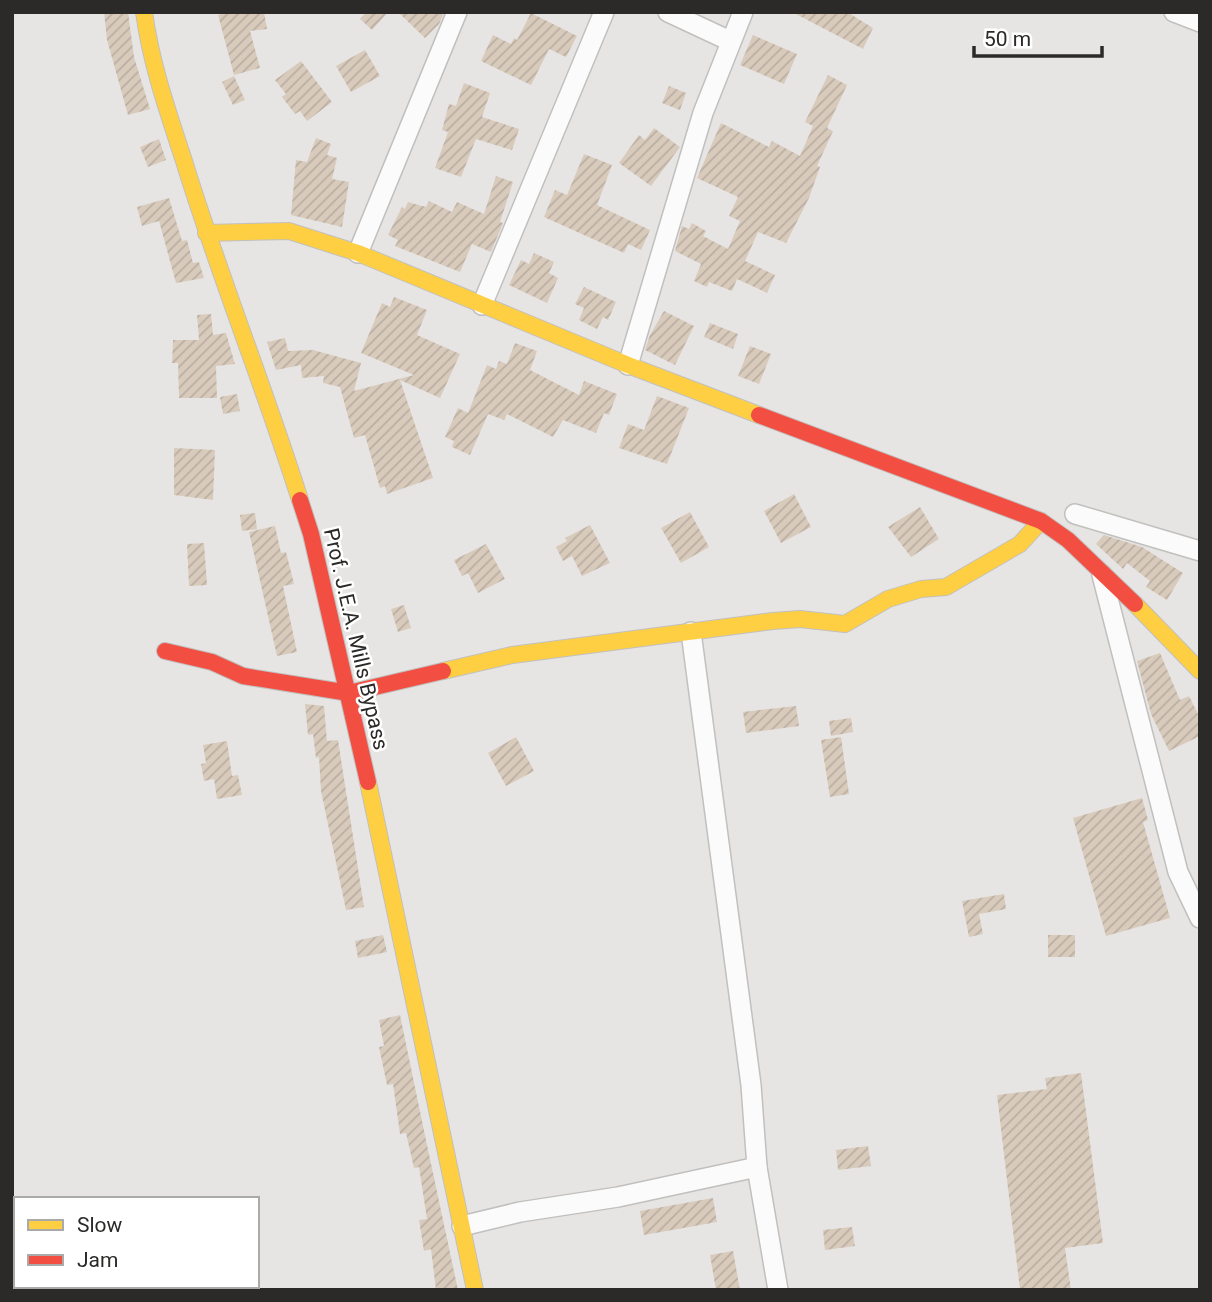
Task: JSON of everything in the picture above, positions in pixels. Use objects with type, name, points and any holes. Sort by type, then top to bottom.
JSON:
[{"type":"street","name":"Prof. J.E.A. Mills Bypass","points":[[144,12],[150,54],[205,233],[265,388],[311,534],[349,693],[475,1290]]},
{"type":"street","points":[[358,253],[457,12]]},
{"type":"street","points":[[482,304],[604,12]]},
{"type":"street","points":[[668,12],[730,41]]},
{"type":"street","points":[[628,365],[703,113],[743,12]]},
{"type":"street","points":[[1174,12],[1200,22]]},
{"type":"street","points":[[205,233],[289,231],[358,253],[628,365],[1041,521],[1068,540],[1138,606],[1200,671]]},
{"type":"street","points":[[1076,514],[1200,551]]},
{"type":"street","points":[[165,651],[212,662],[243,676],[349,693],[512,655],[800,619],[845,624],[888,599],[921,589],[946,587],[971,575],[1020,544],[1041,521]]},
{"type":"street","points":[[1102,574],[1178,872],[1200,918]]},
{"type":"street","points":[[691,632],[751,1085],[757,1167],[778,1290]]},
{"type":"street","points":[[461,1226],[520,1212],[618,1197],[757,1167]]},
{"type":"building","points":[[104,12],[128,12],[134,57],[150,109],[128,115],[107,40]]},
{"type":"building","points":[[229,12],[264,12],[267,29],[250,31],[260,68],[234,75],[218,15]]},
{"type":"building","points":[[367,12],[388,12],[372,30],[360,19]]},
{"type":"building","points":[[398,12],[444,12],[439,24],[425,38]]},
{"type":"building","points":[[792,12],[847,12],[873,28],[863,49]]},
{"type":"building","points":[[531,13],[577,36],[566,57],[549,49],[531,85],[481,61],[493,35],[511,44],[514,38],[517,40]]},
{"type":"building","points":[[753,35],[797,54],[784,84],[740,65]]},
{"type":"building","points":[[365,50],[380,76],[351,92],[336,66]]},
{"type":"building","points":[[301,61],[332,102],[307,121],[300,111],[295,114],[282,97],[286,94],[275,80]]},
{"type":"building","points":[[828,75],[847,85],[827,128],[833,131],[817,166],[820,167],[809,198],[786,243],[758,232],[745,261],[775,275],[767,293],[737,279],[732,291],[709,282],[707,287],[694,281],[701,264],[675,251],[682,226],[689,229],[692,223],[706,231],[703,236],[728,249],[740,221],[729,216],[738,197],[697,178],[721,123],[769,147],[772,141],[800,156],[813,126],[805,122]]},
{"type":"building","points":[[234,76],[245,100],[233,105],[222,82]]},
{"type":"building","points":[[464,83],[490,93],[482,117],[519,129],[512,150],[476,139],[461,177],[435,168],[448,132],[442,130],[449,104],[456,106]]},
{"type":"building","points":[[669,86],[686,93],[680,110],[662,103]]},
{"type":"building","points":[[654,128],[680,147],[651,186],[619,163],[639,135],[645,140]]},
{"type":"building","points":[[316,138],[331,144],[327,155],[337,158],[332,179],[349,182],[342,227],[291,215],[296,160],[307,162]]},
{"type":"building","points":[[159,139],[166,160],[148,167],[140,147]]},
{"type":"building","points":[[584,154],[612,165],[597,205],[650,230],[641,250],[628,244],[624,253],[544,217],[555,190],[567,195]]},
{"type":"building","points":[[496,176],[513,182],[500,222],[503,223],[491,252],[472,244],[460,272],[395,246],[398,240],[388,235],[402,207],[405,209],[408,202],[426,207],[429,201],[452,212],[457,202],[484,214]]},
{"type":"building","points":[[169,198],[182,241],[187,240],[193,263],[199,262],[204,278],[176,283],[159,221],[142,226],[137,207]]},
{"type":"building","points":[[534,253],[554,262],[549,273],[558,278],[547,303],[509,285],[521,260],[529,264]]},
{"type":"building","points":[[584,287],[616,302],[608,320],[603,317],[597,329],[579,320],[584,308],[575,304]]},
{"type":"building","points":[[394,297],[427,310],[417,335],[460,354],[440,398],[400,380],[433,478],[387,494],[385,486],[380,488],[365,435],[354,438],[340,387],[323,383],[324,376],[302,378],[301,365],[276,370],[267,342],[285,338],[288,351],[313,350],[361,363],[354,391],[414,375],[361,353],[382,303],[390,307]]},
{"type":"building","points":[[664,311],[694,326],[675,365],[645,350]]},
{"type":"building","points":[[211,314],[213,335],[226,333],[235,364],[216,366],[217,398],[179,398],[178,363],[172,363],[173,340],[199,340],[197,315]]},
{"type":"building","points":[[710,323],[738,334],[733,349],[704,337]]},
{"type":"building","points":[[515,343],[537,351],[530,370],[579,395],[584,381],[617,394],[609,415],[604,413],[596,433],[563,420],[553,437],[507,414],[504,420],[488,414],[470,455],[452,447],[454,441],[445,437],[458,408],[468,413],[487,365],[496,369],[499,361],[507,364]]},
{"type":"building","points":[[750,346],[771,354],[759,384],[738,376]]},
{"type":"building","points":[[237,394],[240,411],[223,414],[220,397]]},
{"type":"building","points":[[657,396],[689,408],[667,464],[619,448],[628,424],[644,430]]},
{"type":"building","points":[[174,448],[215,450],[213,500],[174,495]]},
{"type":"building","points":[[794,494],[811,527],[781,543],[764,511]]},
{"type":"building","points":[[920,507],[939,539],[911,557],[888,527]]},
{"type":"building","points":[[690,512],[709,547],[681,563],[661,528]]},
{"type":"building","points":[[255,513],[257,529],[242,531],[240,515]]},
{"type":"building","points":[[590,525],[610,563],[582,576],[572,556],[563,561],[556,547],[567,541],[565,538]]},
{"type":"building","points":[[275,526],[281,553],[286,552],[294,584],[283,586],[297,652],[277,656],[249,532]]},
{"type":"building","points":[[1104,535],[1142,547],[1183,573],[1167,600],[1146,587],[1150,581],[1127,563],[1123,569],[1096,544]]},
{"type":"building","points":[[204,543],[207,585],[189,586],[187,544]]},
{"type":"building","points":[[486,544],[505,579],[478,593],[468,573],[462,576],[454,560]]},
{"type":"building","points":[[404,605],[411,628],[398,632],[391,609]]},
{"type":"building","points":[[1160,653],[1180,700],[1189,696],[1200,718],[1200,736],[1169,751],[1151,714],[1137,661]]},
{"type":"building","points":[[305,704],[324,706],[327,741],[338,740],[364,907],[346,910],[321,791],[319,757],[316,758],[313,734],[308,735]]},
{"type":"building","points":[[796,706],[799,726],[746,733],[743,712]]},
{"type":"building","points":[[851,718],[853,732],[831,736],[829,721]]},
{"type":"building","points":[[516,737],[534,771],[506,786],[488,753]]},
{"type":"building","points":[[841,737],[849,794],[830,797],[821,740]]},
{"type":"building","points":[[227,741],[232,776],[238,775],[242,795],[217,799],[214,779],[204,781],[201,764],[206,763],[203,745]]},
{"type":"building","points":[[1142,798],[1148,820],[1143,822],[1170,918],[1106,936],[1073,818]]},
{"type":"building","points":[[1004,894],[1006,909],[979,914],[983,934],[969,937],[962,901]]},
{"type":"building","points":[[383,935],[387,952],[358,958],[355,941]]},
{"type":"building","points":[[1048,935],[1075,935],[1075,957],[1048,957]]},
{"type":"building","points":[[400,1015],[458,1290],[436,1290],[431,1249],[424,1251],[419,1220],[427,1219],[419,1167],[414,1168],[406,1133],[400,1134],[393,1084],[387,1085],[379,1047],[384,1046],[379,1020]]},
{"type":"building","points":[[1081,1073],[1103,1243],[1065,1248],[1071,1290],[1020,1290],[997,1095],[1047,1089],[1045,1078]]},
{"type":"building","points":[[868,1146],[871,1166],[838,1170],[836,1150]]},
{"type":"building","points":[[713,1198],[717,1222],[644,1235],[640,1211]]},
{"type":"building","points":[[852,1227],[855,1246],[825,1250],[823,1230]]},
{"type":"building","points":[[733,1251],[740,1290],[716,1290],[710,1255]]},
{"type":"traffic: slow","points":[[144,12],[156,69],[172,124],[300,500]]},
{"type":"traffic: slow","points":[[206,233],[289,231],[358,253],[628,365],[759,415]]},
{"type":"traffic: slow","points":[[443,671],[512,655],[773,621],[800,619],[845,624],[888,599],[921,589],[946,587],[1020,544],[1041,521]]},
{"type":"traffic: slow","points":[[1135,604],[1200,671]]},
{"type":"traffic: slow","points":[[368,782],[475,1290]]},
{"type":"traffic: jam","points":[[759,415],[1041,521],[1068,540],[1135,604]]},
{"type":"traffic: jam","points":[[300,500],[311,534],[368,782]]},
{"type":"traffic: jam","points":[[165,651],[212,662],[243,676],[349,693],[443,671]]}]
